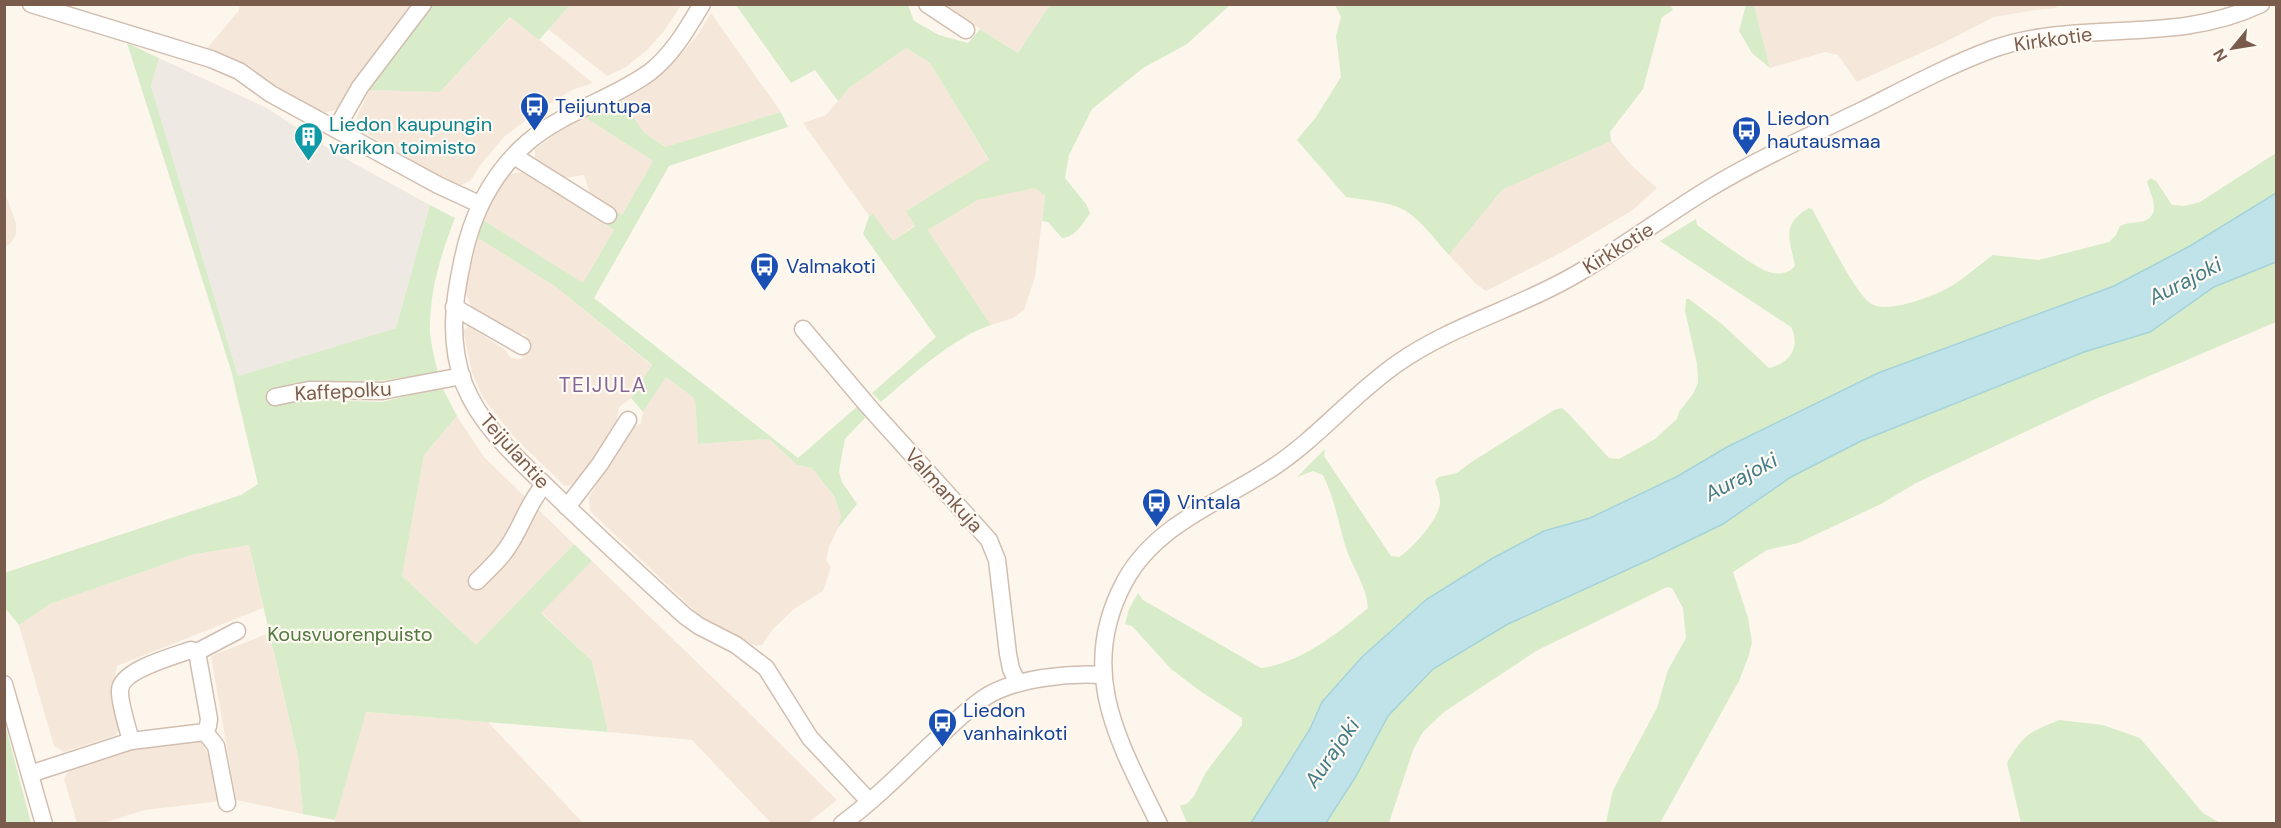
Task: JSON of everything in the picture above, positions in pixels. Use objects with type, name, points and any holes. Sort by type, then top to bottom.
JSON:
[{"type":"street","points":[[31,4],[211,59],[239,71],[271,94],[438,185],[479,204]]},
{"type":"street","points":[[336,129],[376,63],[410,24],[423,4]]},
{"type":"street","name":"Teijulantie","points":[[702,4],[675,47],[650,72],[554,124],[530,141],[514,156],[479,204],[469,232],[453,307],[454,377],[482,417],[518,460],[567,507],[685,616],[699,627],[736,645],[766,668],[810,738],[869,801]]},
{"type":"street","points":[[927,4],[966,30]]},
{"type":"street","name":"Kirkkotie","points":[[1159,824],[1125,755],[1109,715],[1102,651],[1109,620],[1124,582],[1143,554],[1174,526],[1296,452],[1383,374],[1426,345],[1546,291],[1618,249],[1704,192],[1738,173],[1976,56],[2019,41],[2040,37],[2096,32],[2143,32],[2204,24],[2261,4]]},
{"type":"street","points":[[514,156],[609,215]]},
{"type":"street","points":[[453,307],[522,346]]},
{"type":"street","name":"Valmankuja","points":[[803,329],[869,408],[989,540],[997,560],[1011,669],[1018,683]]},
{"type":"street","name":"Kaffepolku","points":[[275,397],[309,390],[382,391],[454,377]]},
{"type":"street","points":[[567,507],[600,464],[628,420]]},
{"type":"street","points":[[477,581],[501,558],[515,536],[534,496],[544,485]]},
{"type":"street","points":[[131,741],[120,690],[122,682],[135,671],[191,651],[197,652],[237,631]]},
{"type":"street","points":[[197,652],[209,719],[205,732]]},
{"type":"street","points":[[842,824],[891,783],[959,717],[988,696],[1018,683],[1082,673],[1103,675]]},
{"type":"street","points":[[4,684],[44,824]]},
{"type":"street","points":[[30,774],[131,741],[205,732]]},
{"type":"street","points":[[205,732],[216,746],[227,803]]},
{"type":"shaded area","points":[[2055,4],[2057,8],[1994,17],[1857,82],[1838,55],[1825,52],[1770,68],[1754,5]]},
{"type":"shaded area","points":[[239,5],[416,5],[341,109],[316,114],[286,96],[259,75],[236,62],[206,50],[239,10]]},
{"type":"shaded area","points":[[570,5],[681,5],[664,31],[648,49],[626,67],[607,76],[548,29]]},
{"type":"shaded area","points":[[943,5],[1050,5],[1018,53]]},
{"type":"shaded area","points":[[711,13],[781,112],[665,147],[645,133],[622,101],[641,90],[668,69],[697,36]]},
{"type":"shaded area","points":[[511,17],[593,83],[572,90],[535,113],[504,137],[470,181],[459,186],[436,175],[361,130],[357,117],[369,90],[440,92]]},
{"type":"shaded area","points":[[906,48],[930,63],[989,161],[907,210],[915,225],[892,242],[873,214],[869,216],[803,123],[826,115],[849,88]]},
{"type":"shaded area","points":[[159,58],[267,108],[337,154],[430,205],[396,328],[238,376],[151,86]]},
{"type":"shaded area","points":[[586,118],[653,161],[622,215],[590,194],[584,175],[565,178],[535,159],[535,149],[558,132]]},
{"type":"shaded area","points":[[1611,141],[1632,166],[1657,188],[1633,210],[1564,251],[1486,291],[1476,284],[1449,255],[1502,190]]},
{"type":"shaded area","points":[[522,172],[614,230],[583,284],[483,220],[494,196],[510,174]]},
{"type":"shaded area","points":[[1035,187],[1045,196],[1035,277],[1024,310],[1013,318],[991,325],[928,230],[978,200]]},
{"type":"shaded area","points":[[4,190],[16,223],[16,235],[5,247]]},
{"type":"shaded area","points":[[478,238],[556,287],[652,366],[631,398],[619,407],[617,420],[576,485],[565,486],[514,437],[484,399],[472,373],[463,330],[469,326],[504,349],[511,358],[521,359],[530,345],[525,334],[512,333],[471,306],[465,292]]},
{"type":"shaded area","points":[[666,377],[695,399],[698,444],[769,439],[797,465],[812,468],[834,496],[841,516],[829,547],[826,560],[831,567],[823,591],[794,609],[773,629],[762,645],[756,646],[703,619],[590,511],[589,497],[633,428],[641,423],[643,412]]},
{"type":"shaded area","points":[[457,416],[484,457],[574,544],[476,645],[402,576],[424,455]]},
{"type":"shaded area","points":[[249,545],[263,608],[117,666],[112,691],[121,724],[116,735],[64,752],[54,746],[19,625],[50,604],[191,555]]},
{"type":"shaded area","points":[[592,561],[837,800],[808,823],[771,823],[692,740],[608,732],[592,661],[541,612]]},
{"type":"shaded area","points":[[269,633],[298,757],[303,814],[236,800],[211,656]]},
{"type":"shaded area","points":[[365,712],[488,722],[583,823],[334,824]]},
{"type":"shaded area","points":[[201,740],[214,769],[221,801],[145,810],[103,823],[77,823],[64,779],[70,769],[129,749]]},
{"type":"green space","points":[[1670,4],[1673,10],[1662,17],[1643,89],[1610,132],[1611,141],[1502,190],[1449,255],[1421,224],[1402,209],[1382,202],[1346,197],[1297,140],[1316,117],[1341,77],[1336,36],[1341,17],[1335,5]]},
{"type":"green space","points":[[425,5],[570,5],[539,40],[510,17],[440,92],[369,90],[375,77]]},
{"type":"green space","points":[[736,5],[908,5],[914,21],[939,35],[968,43],[980,29],[1018,53],[1050,5],[1230,5],[1187,44],[1143,68],[1092,109],[1069,155],[1065,178],[1086,204],[1090,213],[1071,235],[1062,238],[1048,222],[1042,221],[1045,196],[1035,188],[978,200],[928,230],[991,325],[977,330],[948,348],[881,402],[872,393],[936,337],[863,234],[869,216],[873,214],[893,241],[915,226],[906,211],[989,160],[930,63],[906,48],[849,88],[838,101],[815,70],[791,83]]},
{"type":"green space","points":[[1746,5],[1754,5],[1770,68],[1752,53],[1739,31]]},
{"type":"green space","name":"Kousvuorenpuisto","points":[[127,43],[159,58],[151,86],[238,376],[396,328],[430,205],[455,218],[441,259],[430,317],[432,347],[438,373],[370,382],[302,383],[302,399],[382,402],[442,387],[457,416],[424,455],[402,576],[476,645],[574,544],[592,561],[541,613],[592,661],[608,732],[366,712],[335,820],[303,814],[298,757],[249,545],[191,555],[50,604],[19,625],[5,608],[4,573],[241,495],[258,484],[231,370]]},
{"type":"green space","points":[[622,101],[645,133],[665,147],[781,112],[788,127],[669,166],[594,298],[798,458],[859,405],[865,418],[845,439],[839,471],[842,482],[857,504],[838,528],[841,516],[834,496],[812,468],[797,465],[769,439],[698,444],[695,399],[666,377],[643,412],[631,398],[652,365],[556,287],[478,238],[483,220],[583,283],[614,230],[581,209],[590,194],[622,215],[653,161],[586,118]]},
{"type":"green space","points":[[2276,153],[2276,193],[2190,246],[2114,286],[1878,373],[1727,447],[1678,476],[1590,518],[1544,531],[1493,558],[1427,599],[1362,657],[1322,702],[1310,729],[1251,823],[1187,823],[1180,806],[1188,803],[1194,796],[1206,772],[1242,725],[1242,718],[1171,669],[1132,626],[1125,624],[1129,609],[1138,593],[1143,600],[1261,668],[1290,660],[1332,637],[1368,608],[1365,593],[1347,551],[1323,475],[1313,471],[1297,477],[1325,449],[1324,456],[1391,556],[1399,557],[1417,541],[1435,518],[1440,504],[1435,481],[1439,477],[1457,473],[1554,410],[1562,408],[1568,413],[1609,458],[1619,459],[1655,439],[1677,419],[1698,383],[1697,364],[1685,311],[1686,299],[1723,325],[1769,368],[1788,358],[1795,341],[1791,327],[1660,241],[1696,219],[1697,225],[1754,265],[1769,272],[1783,273],[1795,266],[1789,233],[1791,227],[1794,220],[1809,208],[1812,209],[1848,274],[1864,297],[1877,306],[1895,306],[1947,289],[1993,255],[2039,260],[2109,242],[2116,235],[2120,226],[2144,221],[2153,214],[2154,204],[2147,182],[2150,178],[2156,181],[2172,205],[2185,206],[2200,202]]},
{"type":"green space","points":[[2276,262],[2276,322],[2093,400],[1916,483],[1881,504],[1798,543],[1767,550],[1733,572],[1748,618],[1752,642],[1749,655],[1739,681],[1660,823],[1606,823],[1613,790],[1657,708],[1668,670],[1686,638],[1683,608],[1672,588],[1667,587],[1536,651],[1444,712],[1423,732],[1413,750],[1389,823],[1326,824],[1356,776],[1388,716],[1433,669],[1508,624],[1723,524],[1791,477],[1861,441],[2084,352],[2150,332],[2214,287]]},
{"type":"green space","points":[[2059,720],[2103,725],[2140,738],[2203,813],[2220,823],[2021,823],[2007,763],[2023,740],[2040,728]]},
{"type":"green space","points":[[5,724],[31,823],[5,823]]},
{"type":"water","name":"Aurajoki","points":[[2276,193],[2276,262],[2214,287],[2150,332],[2084,352],[1861,441],[1791,477],[1723,524],[1508,624],[1433,669],[1388,716],[1356,776],[1326,823],[1251,823],[1310,729],[1322,702],[1362,657],[1427,599],[1493,558],[1544,531],[1590,518],[1678,476],[1727,447],[1878,373],[2114,286],[2190,246]]},
{"type":"place","name":"Teijuntupa","points":[[534,132]]},
{"type":"place","name":"Liedon hautausmaa","points":[[1746,156]]},
{"type":"place","name":"Liedon kaupungin varikon toimisto","points":[[308,162]]},
{"type":"place","name":"Valmakoti","points":[[765,292]]},
{"type":"place","name":"Vintala","points":[[1156,528]]},
{"type":"place","name":"Liedon vanhainkoti","points":[[942,748]]},
{"type":"district","name":"TEIJULA","points":[[603,385]]}]
